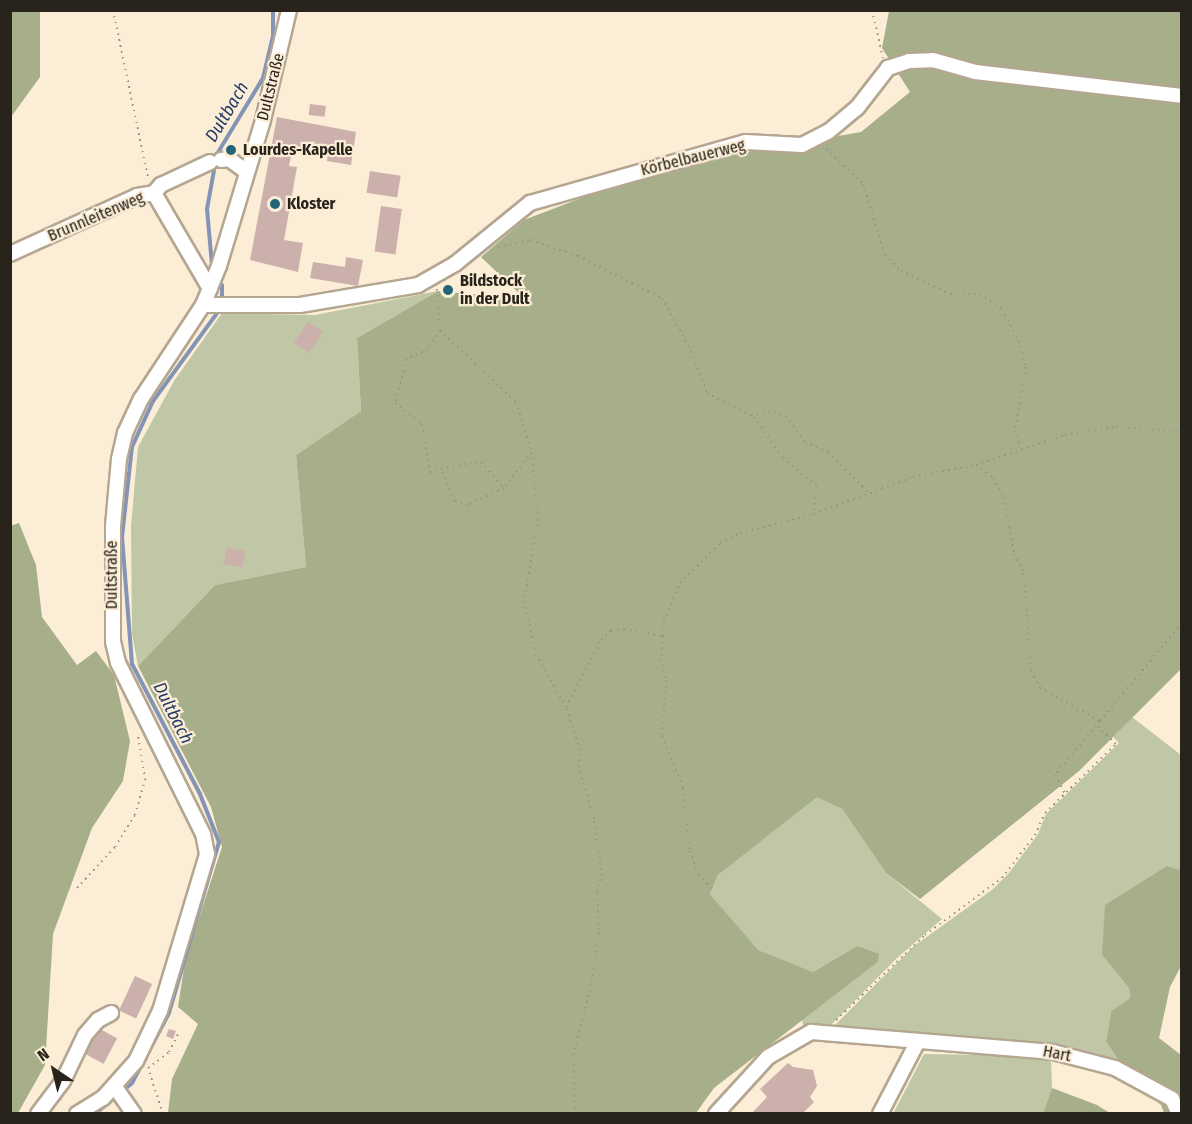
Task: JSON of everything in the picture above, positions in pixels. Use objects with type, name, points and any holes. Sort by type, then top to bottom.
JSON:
[{"type":"street","name":"Dultstraße","points":[[76,1113],[120,1092],[141,1064],[160,1011],[207,854],[203,834],[177,777],[118,663],[111,595],[115,504],[125,434],[141,399],[203,305],[210,289],[248,172],[289,10]]},
{"type":"street","points":[[888,68],[909,61],[933,60],[975,72],[1021,79],[1182,96]]},
{"type":"street","name":"Körbelbauerweg","points":[[203,305],[300,305],[418,285],[455,264],[530,203],[746,142],[802,145],[813,140],[857,108],[888,68]]},
{"type":"street","name":"Brunnleitenweg","points":[[10,254],[137,196],[154,194],[161,185],[220,160],[254,150]]},
{"type":"street","points":[[220,160],[248,172]]},
{"type":"street","points":[[154,194],[210,289]]},
{"type":"street","points":[[38,1113],[63,1081],[85,1035],[98,1020],[111,1013]]},
{"type":"street","name":"Hart","points":[[716,1113],[768,1057],[811,1032],[1053,1052],[1116,1068],[1172,1099],[1179,1113]]},
{"type":"street","points":[[880,1113],[918,1041]]},
{"type":"street","points":[[120,1092],[134,1113]]},
{"type":"path","points":[[113,10],[145,169],[154,194]]},
{"type":"path","points":[[872,10],[878,49],[888,68]]},
{"type":"path","points":[[813,140],[863,184],[885,255],[901,271],[951,294],[980,294],[1002,309],[1021,346],[1026,367],[1016,430],[1020,447]]},
{"type":"path","points":[[491,248],[531,240],[578,256],[662,298],[691,351],[707,393],[751,415],[783,458],[816,485],[814,514]]},
{"type":"path","points":[[418,285],[437,285],[440,330],[428,349],[407,359],[395,403],[422,424],[430,472],[481,462],[504,488]]},
{"type":"path","points":[[440,330],[516,402],[532,452],[538,519],[524,601],[537,654],[566,706],[580,750],[579,767],[594,819],[602,876],[597,892],[599,930],[592,982],[573,1055],[575,1113]]},
{"type":"path","points":[[751,415],[774,412],[786,416],[806,442],[828,452],[869,494]]},
{"type":"path","points":[[712,888],[698,875],[690,850],[683,788],[662,736],[666,680],[661,658],[664,621],[680,583],[720,543],[740,533],[814,514],[923,474],[976,465],[1020,447],[1093,429],[1182,432]]},
{"type":"path","points":[[441,469],[454,501],[468,506],[504,488],[532,452]]},
{"type":"path","points":[[976,465],[993,478],[1004,497],[1014,554],[1023,573],[1031,671],[1040,688],[1100,721]]},
{"type":"path","points":[[1065,794],[1055,776],[1182,623]]},
{"type":"path","points":[[566,706],[593,652],[611,630],[639,629],[663,636]]},
{"type":"path","points":[[824,1033],[924,934],[1002,878],[1035,836],[1045,813],[1116,744],[1099,728],[1100,721]]},
{"type":"path","points":[[77,888],[115,847],[140,801],[145,769],[137,732]]},
{"type":"path","points":[[164,1113],[141,1064],[160,1062],[179,1032]]},
{"type":"green space","points":[[11,10],[40,11],[40,77],[11,117]]},
{"type":"green space","points":[[889,11],[1181,11],[1181,669],[1079,771],[920,899],[886,873],[842,809],[817,797],[718,875],[710,894],[758,950],[813,972],[857,946],[879,954],[878,962],[714,1088],[696,1113],[168,1113],[172,1079],[198,1024],[178,1007],[185,961],[222,847],[211,807],[138,666],[215,585],[306,567],[296,455],[361,411],[357,338],[438,291],[525,299],[481,257],[524,220],[602,190],[735,154],[861,132],[910,92],[882,48]]},
{"type":"green space","points":[[438,291],[357,338],[361,411],[296,455],[306,567],[215,585],[138,666],[132,634],[131,526],[138,447],[174,381],[222,313],[315,315]]},
{"type":"green space","points":[[19,523],[36,565],[42,617],[77,665],[96,651],[114,675],[130,741],[123,781],[92,828],[53,934],[45,1065],[18,1113],[11,1114],[10,526]]},
{"type":"green space","points":[[1132,717],[1181,755],[1181,870],[1167,866],[1102,955],[1129,988],[1130,998],[1111,1011],[1106,1040],[1120,1063],[833,1027],[914,946],[992,890],[1009,873],[1038,834],[1046,814],[1119,743],[1113,737]]},
{"type":"green space","points":[[817,796],[842,809],[886,873],[942,919],[897,958],[824,1032],[805,1033],[802,1020],[878,962],[857,946],[813,972],[757,950],[710,894],[718,875]]},
{"type":"green space","points":[[1167,866],[1181,870],[1181,966],[1170,987],[1159,1038],[1181,1055],[1181,1113],[1164,1113],[1161,1105],[1147,1093],[1149,1078],[1120,1063],[1106,1041],[1111,1011],[1130,998],[1129,988],[1102,955],[1105,905]]},
{"type":"green space","points":[[924,1054],[1051,1056],[1052,1088],[1043,1113],[893,1114]]},
{"type":"green space","points":[[1052,1088],[1097,1105],[1110,1113],[1043,1113]]},
{"type":"building","points":[[310,104],[326,106],[325,117],[309,115]]},
{"type":"building","name":"Kloster","points":[[277,117],[356,132],[351,165],[327,161],[328,152],[305,148],[304,154],[292,152],[289,166],[297,167],[284,240],[303,243],[298,272],[250,260]]},
{"type":"building","points":[[370,171],[401,176],[397,198],[367,193]]},
{"type":"building","points":[[381,206],[402,209],[395,254],[375,252]]},
{"type":"building","points":[[346,257],[363,260],[358,286],[310,278],[313,262],[345,267]]},
{"type":"building","points":[[308,322],[323,332],[309,353],[294,343]]},
{"type":"building","points":[[227,547],[246,551],[242,568],[223,564]]},
{"type":"building","points":[[135,976],[152,984],[136,1018],[119,1010]]},
{"type":"building","points":[[96,1027],[117,1038],[104,1064],[82,1053]]},
{"type":"building","points":[[169,1029],[176,1031],[173,1039],[166,1036]]},
{"type":"building","points":[[788,1063],[793,1067],[813,1070],[817,1086],[810,1097],[814,1102],[802,1114],[751,1114],[767,1097],[760,1089]]},
{"type":"waterway","name":"Dultbach","points":[[212,265],[207,209],[217,154],[263,78],[273,36],[273,10]]},
{"type":"waterway","name":"Dultbach","points":[[222,285],[222,299]]},
{"type":"waterway","name":"Dultbach","points":[[95,1114],[132,1083],[169,1013],[219,842],[200,794],[132,664],[122,537],[132,447],[153,401],[218,312]]},
{"type":"place","name":"Lourdes-Kapelle","points":[[231,150]]},
{"type":"place","name":"Kloster","points":[[275,204]]},
{"type":"place","name":"Bildstock in der Dult","points":[[448,290]]}]
